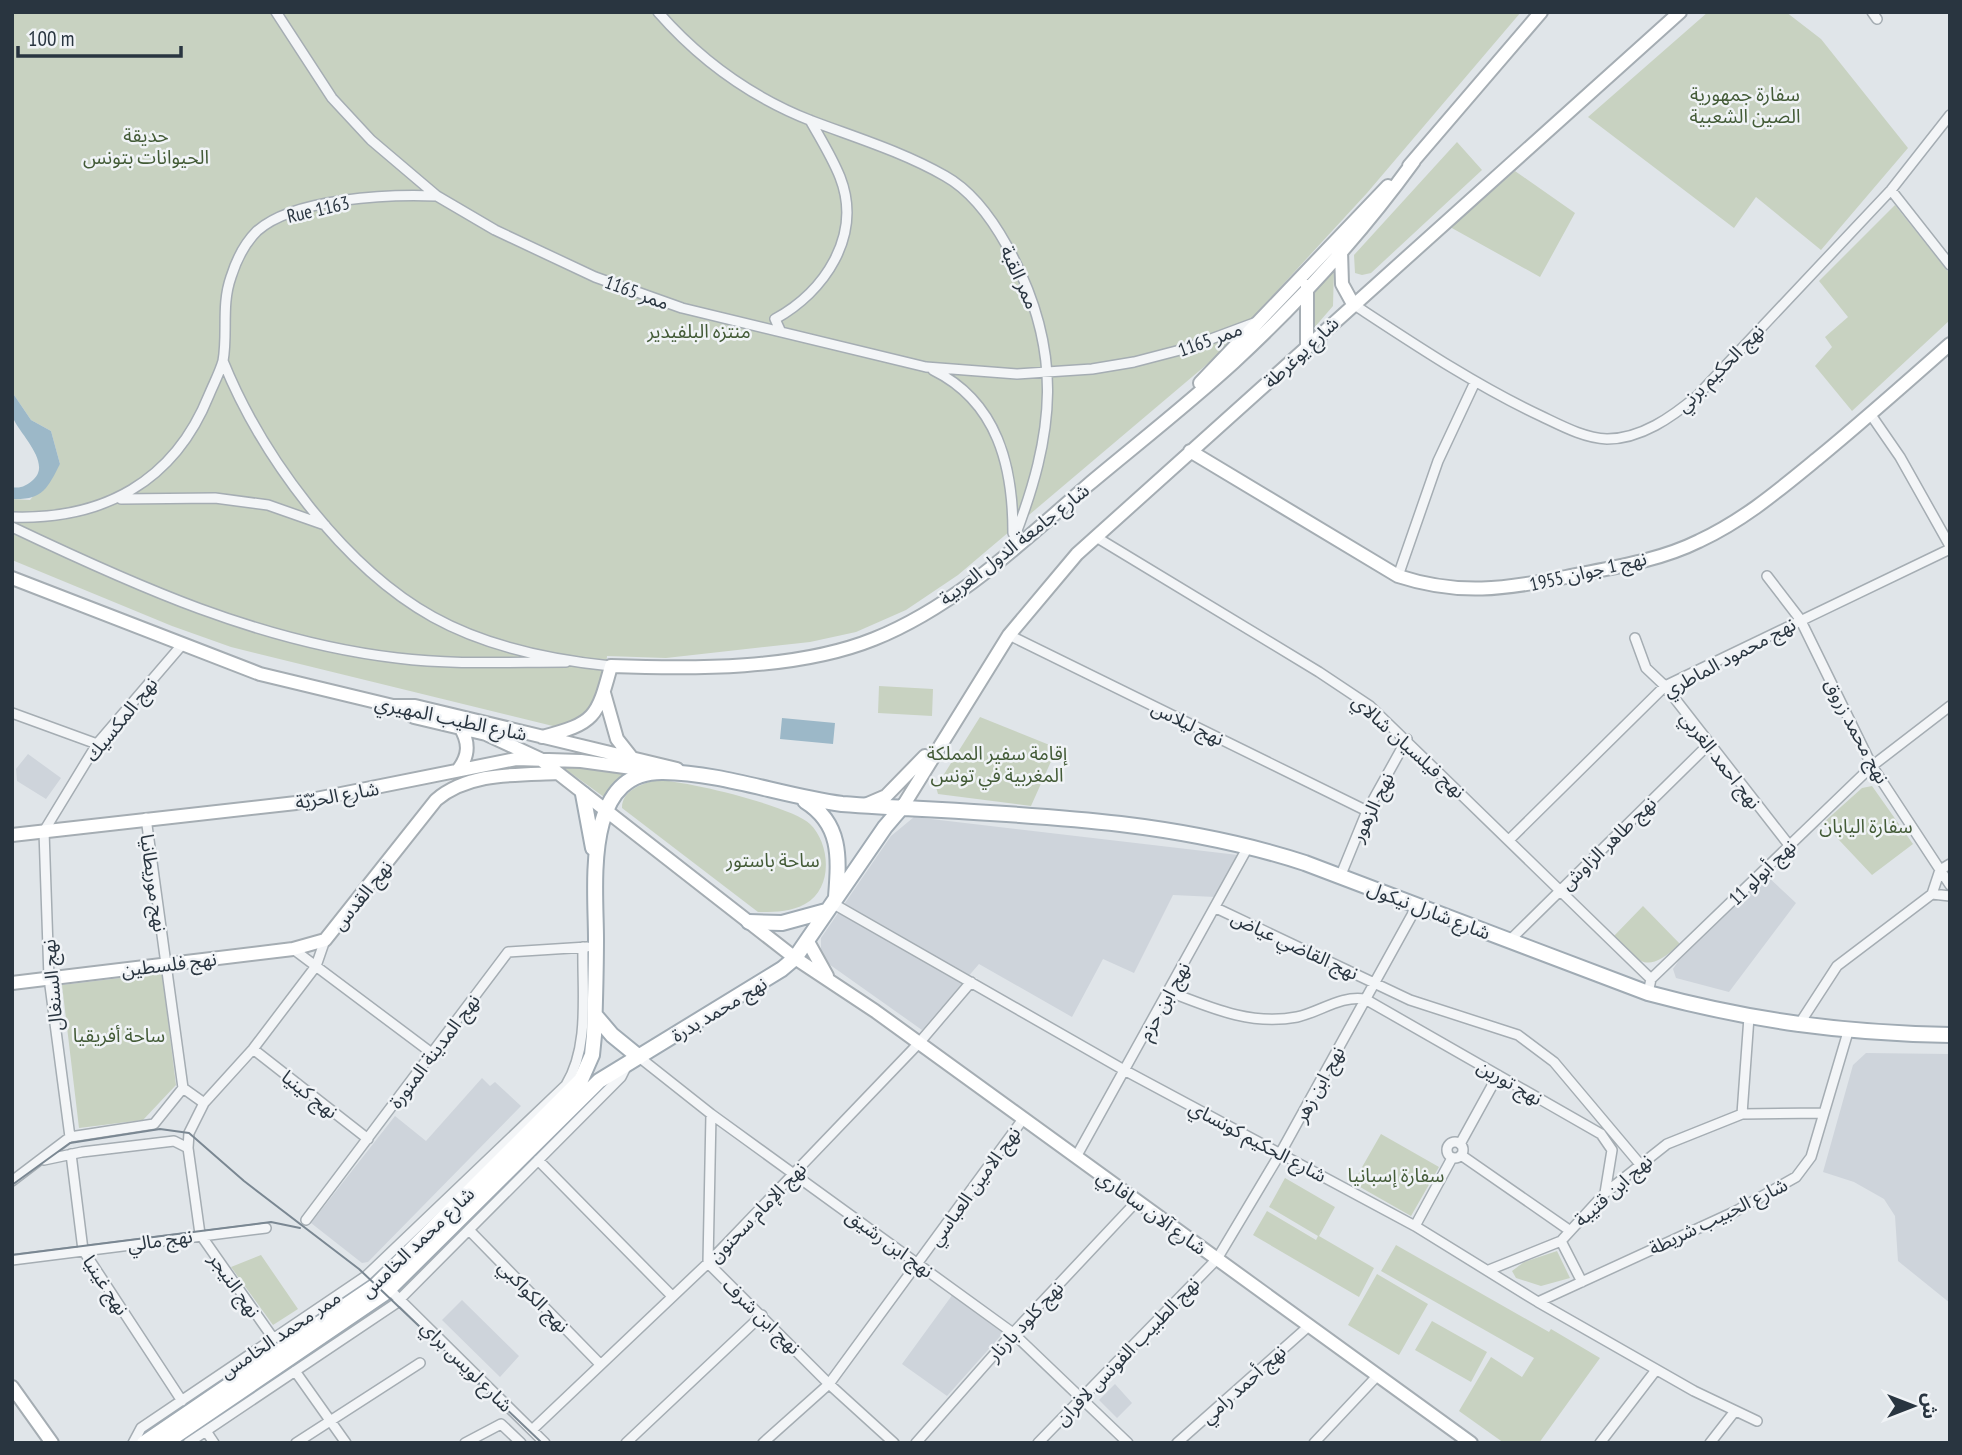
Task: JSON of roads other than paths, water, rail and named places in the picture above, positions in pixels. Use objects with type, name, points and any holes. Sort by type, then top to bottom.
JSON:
[{"type":"main road","name":"شارع جامعة الدول العربية","points":[[611,666],[712,666],[840,649],[906,624],[947,599],[1233,363],[1307,291],[1541,12]]},
{"type":"main road","name":"شارع يوغرطة","points":[[903,806],[1009,635],[1052,580],[1190,451],[1680,12]]},
{"type":"main road","name":"شارع جامعة الدول العربية","points":[[1177,409],[1256,322],[1414,161]]},
{"type":"main road","points":[[1341,236],[1342,284],[1353,304]]},
{"type":"main road","points":[[1307,348],[1309,269]]},
{"type":"main road","name":"نهج 1 جوان 1955","points":[[1190,451],[1398,576],[1429,586],[1460,591],[1514,587],[1624,565],[1697,543],[1757,509],[1871,415],[1950,344]]},
{"type":"main road","name":"شارع الطيب المهيري","points":[[12,578],[181,646],[260,674],[393,706],[415,706],[801,798],[903,806]]},
{"type":"main road","points":[[542,737],[583,724],[597,710],[611,666]]},
{"type":"main road","points":[[604,693],[617,739],[633,758]]},
{"type":"main road","points":[[393,706],[414,717],[460,727],[507,742],[540,759]]},
{"type":"main road","name":"شارع يوغرطة","points":[[864,805],[896,788],[954,721]]},
{"type":"main road","points":[[458,770],[467,754],[465,735],[460,727]]},
{"type":"main road","name":"شارع الحرّيّة","points":[[12,835],[296,803],[508,761],[540,759],[661,772]]},
{"type":"main road","name":"شارع آلان سافاري","points":[[540,759],[795,958],[919,1043],[1471,1443]]},
{"type":"main road","points":[[596,866],[605,812],[626,781],[639,774],[661,772],[701,775]]},
{"type":"main road","name":"نهج القدس","points":[[325,940],[436,800],[456,785],[558,773]]},
{"type":"main road","points":[[422,779],[434,789],[436,800]]},
{"type":"main road","points":[[583,794],[596,866]]},
{"type":"main road","points":[[750,922],[782,923],[831,904],[837,839],[830,824],[815,807],[801,798]]},
{"type":"main road","name":"شارع شارل نيكول","points":[[903,806],[1098,820],[1249,845],[1509,941],[1749,1017],[1848,1032],[1950,1035]]},
{"type":"main road","name":"نهج محمد بدرة","points":[[634,1060],[766,981],[795,958],[903,806]]},
{"type":"main road","name":"شارع محمد الخامس","points":[[144,1443],[376,1285],[581,1080],[592,1055],[595,1015],[589,947],[596,866]]},
{"type":"main road","name":"نهج فلسطين","points":[[12,983],[293,949],[325,940]]},
{"type":"main road","points":[[807,940],[832,982]]},
{"type":"main road","points":[[595,1015],[634,1060]]},
{"type":"main road","name":"شارع محمد الخامس","points":[[164,1443],[394,1294],[592,1087],[634,1060]]},
{"type":"main road","points":[[12,1387],[52,1443]]},
{"type":"street","name":"ممر 1165","points":[[276,12],[332,98],[371,141],[437,196],[495,230],[595,277],[682,308],[926,367],[1017,374],[1049,373],[1148,359],[1256,322]]},
{"type":"street","name":"ممر القبة","points":[[658,12],[695,50],[735,81],[810,120],[912,159],[946,177],[971,197],[995,225],[1023,278],[1039,323],[1049,373],[1042,442],[1027,503],[1011,546]]},
{"type":"street","name":"نهج الحكيم برني","points":[[1353,304],[1475,382],[1584,435],[1606,439],[1627,436],[1661,423],[1697,396],[1891,190],[1950,114]]},
{"type":"street","points":[[780,330],[775,320],[798,306],[825,279],[844,233],[845,194],[840,177],[810,120]]},
{"type":"street","points":[[1891,190],[1950,265]]},
{"type":"street","name":"Rue 1163","points":[[223,361],[223,314],[229,286],[239,258],[257,232],[288,214],[336,203],[437,196]]},
{"type":"street","points":[[121,499],[160,468],[191,433],[223,361]]},
{"type":"street","points":[[223,361],[244,409],[263,440],[328,526],[384,583],[433,618],[496,643],[566,662]]},
{"type":"street","points":[[926,367],[966,392],[995,433],[1009,468],[1012,486],[1011,546]]},
{"type":"street","points":[[1398,576],[1438,461],[1475,382]]},
{"type":"street","points":[[1871,415],[1926,500],[1950,547]]},
{"type":"street","points":[[12,517],[65,515],[121,499],[215,498],[268,505],[328,526]]},
{"type":"street","points":[[12,527],[127,582],[207,613],[284,637],[398,659],[566,662],[611,666]]},
{"type":"street","name":"نهج فيلسيان شالاي","points":[[1096,537],[1319,672],[1370,706],[1509,840],[1650,986]]},
{"type":"street","name":"نهج محمود الماطري","points":[[1509,840],[1665,686],[1950,547]]},
{"type":"street","name":"نهج محمد زروق","points":[[1767,576],[1800,619],[1872,766],[1950,885]]},
{"type":"street","name":"نهج ليلاس","points":[[1009,635],[1367,811]]},
{"type":"street","name":"نهج احمد الغربي","points":[[1635,638],[1646,668],[1665,686],[1708,745],[1789,845]]},
{"type":"street","name":"نهج المكسيك","points":[[44,831],[97,744],[181,646]]},
{"type":"street","name":"نهج أبولو 11","points":[[1650,986],[1789,845],[1872,766],[1950,705]]},
{"type":"street","points":[[12,713],[97,744]]},
{"type":"street","name":"نهج الزهور","points":[[1340,877],[1367,811],[1407,739]]},
{"type":"street","name":"نهج طاهر الزاوش","points":[[1509,941],[1708,745]]},
{"type":"street","name":"نهج موريطانيا","points":[[146,818],[183,1088]]},
{"type":"street","name":"نهج السنغال","points":[[44,831],[49,978],[69,1137]]},
{"type":"street","name":"نهج ابن حزم","points":[[1076,1157],[1170,992],[1249,845]]},
{"type":"street","points":[[1798,1026],[1837,966],[1932,894],[1940,870],[1950,864]]},
{"type":"street","points":[[1932,894],[1950,896]]},
{"type":"street","name":"شارع الحكيم كونساي","points":[[831,904],[1124,1070],[1415,1226],[1538,1302],[1656,1370],[1757,1420]]},
{"type":"street","name":"نهج ابن زهر","points":[[1217,1259],[1281,1152],[1417,906]]},
{"type":"street","name":"نهج القاضي عياض","points":[[1216,908],[1375,983]]},
{"type":"street","name":"نهج القدس","points":[[191,1127],[204,1103],[253,1049],[316,966],[325,940]]},
{"type":"street","name":"نهج المدينة المنورة","points":[[306,1220],[508,952],[589,947]]},
{"type":"street","name":"ممر محمد الخامس","points":[[133,1443],[141,1428],[366,1276],[566,1085],[579,1056],[589,947]]},
{"type":"street","points":[[293,949],[432,1054]]},
{"type":"street","name":"نهج الإمام سحنون","points":[[532,1430],[599,1363],[708,1263],[919,1043],[971,982]]},
{"type":"street","name":"نهج تورين","points":[[1375,983],[1438,1011],[1479,1021],[1518,1035],[1554,1062],[1604,1131],[1639,1163]]},
{"type":"street","points":[[1170,992],[1234,1016],[1258,1019],[1298,1017],[1344,1000],[1365,999]]},
{"type":"street","name":"نهج تورين","points":[[1365,999],[1498,1075],[1604,1131],[1612,1150],[1605,1193]]},
{"type":"street","points":[[1742,1114],[1749,1017]]},
{"type":"street","name":"شارع الحبيب شريطة","points":[[1538,1302],[1736,1210],[1796,1177],[1811,1157],[1848,1032]]},
{"type":"street","name":"نهج كينيا","points":[[253,1049],[368,1139]]},
{"type":"street","name":"ممر محمد الخامس","points":[[188,1443],[295,1371],[394,1294],[469,1230],[621,1077],[634,1060]]},
{"type":"street","name":"نهج ابن رشيق","points":[[634,1060],[1013,1333],[1083,1396],[1129,1443]]},
{"type":"street","points":[[1460,1144],[1498,1075]]},
{"type":"street","points":[[12,1181],[69,1137],[154,1124],[183,1088],[204,1103]]},
{"type":"street","name":"نهج ابن قتيبة","points":[[1489,1270],[1561,1241],[1605,1193],[1639,1163],[1667,1144],[1742,1114],[1824,1113]]},
{"type":"street","name":"نهج ابن شرف","points":[[711,1114],[708,1263],[829,1384],[894,1443]]},
{"type":"street","name":"نهج الامين العباسي","points":[[763,1443],[829,1384],[1023,1119]]},
{"type":"street","points":[[170,1142],[191,1127]]},
{"type":"street","name":"نهج النيجر","points":[[191,1127],[188,1148],[200,1234],[273,1338]]},
{"type":"street","points":[[33,1165],[71,1154],[170,1142],[178,1142],[188,1148]]},
{"type":"street","points":[[1415,1226],[1457,1157],[1463,1148],[1454,1142],[1447,1146],[1448,1155],[1457,1157],[1569,1230]]},
{"type":"street","name":"نهج غينيا","points":[[71,1154],[83,1250],[182,1401]]},
{"type":"street","points":[[538,1160],[670,1296]]},
{"type":"street","name":"نهج كلود بارنار","points":[[916,1443],[1013,1333],[1138,1201]]},
{"type":"street","name":"نهج مالي","points":[[12,1260],[200,1234],[266,1228]]},
{"type":"street","name":"نهج الكواكبي","points":[[469,1230],[599,1363]]},
{"type":"street","points":[[1561,1241],[1582,1282]]},
{"type":"street","name":"نهج الطبيب الفونس لافران","points":[[1038,1443],[1217,1259]]},
{"type":"street","name":"شارع لويس براي","points":[[394,1294],[545,1443]]},
{"type":"street","points":[[626,1443],[762,1315]]},
{"type":"street","name":"نهج أحمد رامي","points":[[1177,1443],[1310,1325]]},
{"type":"street","points":[[296,1443],[420,1363]]},
{"type":"street","points":[[1600,1443],[1656,1370]]},
{"type":"street","points":[[295,1371],[346,1443]]},
{"type":"street","points":[[1314,1443],[1378,1375]]},
{"type":"street","points":[[1710,1443],[1735,1411]]},
{"type":"street","name":"شارع لويس براي","points":[[465,1443],[501,1424],[522,1443]]},
{"type":"street","points":[[205,1431],[214,1443]]},
{"type":"water","points":[[12,392],[31,420],[51,431],[60,464],[43,491],[22,499],[12,499],[12,487],[20,487],[33,480],[39,466],[33,450],[13,417]]},
{"type":"water","points":[[782,718],[835,723],[833,744],[780,739]]},
{"type":"tram line","points":[[12,1185],[70,1143],[160,1129],[189,1133],[244,1181],[359,1269],[542,1443]]},
{"type":"tram line","points":[[12,1255],[271,1222],[300,1228]]},
{"type":"park label","name":"سفارة جمهورية الصين الشعبية","points":[[1745,105]]},
{"type":"park label","name":"حديقة الحيوانات بتونس","points":[[146,146]]},
{"type":"park label","name":"منتزه البلفيدير","points":[[699,331]]},
{"type":"park label","name":"إقامة سفير المملكة المغربية في تونس","points":[[997,764]]},
{"type":"park label","name":"سفارة اليابان","points":[[1866,826]]},
{"type":"park label","name":"ساحة باستور","points":[[773,860]]},
{"type":"park label","name":"ساحة أفريقيا","points":[[119,1035]]},
{"type":"park label","name":"سفارة إسبانيا","points":[[1396,1175]]}]
